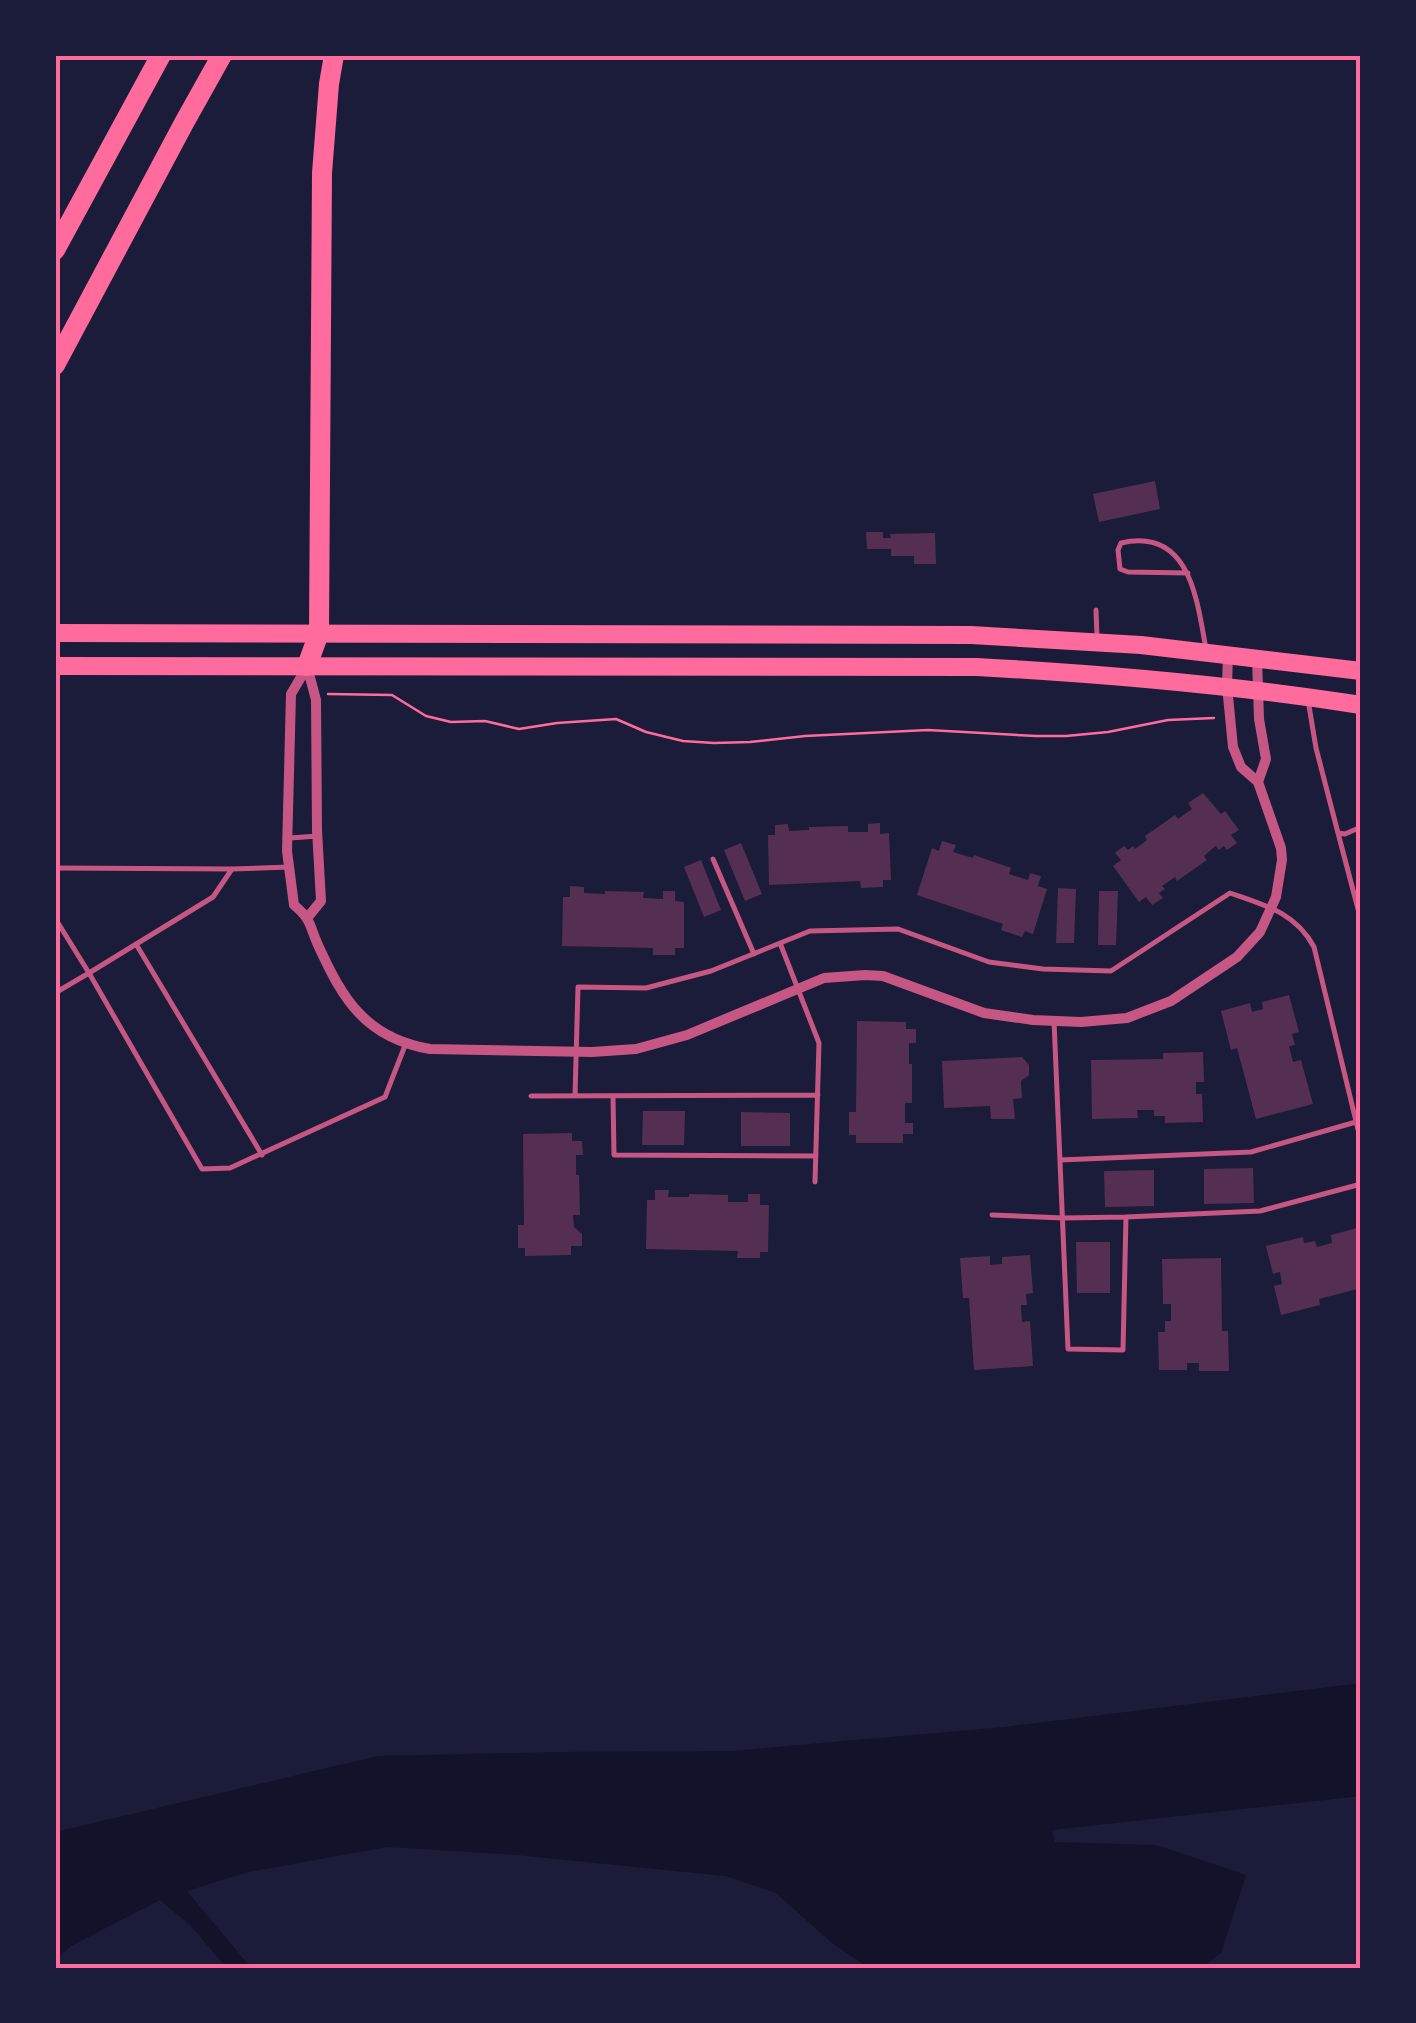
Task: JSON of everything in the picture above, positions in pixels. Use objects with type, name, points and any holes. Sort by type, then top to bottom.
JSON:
[{"type":"highway","points":[[55,250],[162,55]]},
{"type":"highway","points":[[55,365],[222,55]]},
{"type":"highway","points":[[307,666],[319,633],[322,173],[334,55]]},
{"type":"main road","points":[[55,633],[971,635],[1228,654],[1361,671]]},
{"type":"main road","points":[[55,666],[977,667],[1227,686],[1361,705]]},
{"type":"street","points":[[307,666],[291,694],[289,866],[294,906],[308,917],[343,996],[376,1028],[406,1043],[430,1048],[574,1052],[636,1049],[687,1035],[824,978],[883,976],[984,1013],[1054,1021],[1128,1018],[1171,1000],[1237,957],[1260,932],[1276,898],[1281,848],[1258,782],[1242,767],[1233,747],[1228,654]]},
{"type":"street","points":[[1258,658],[1260,736],[1266,759],[1258,782]]},
{"type":"street","points":[[307,666],[316,700],[321,901],[308,917]]},
{"type":"lane","points":[[1188,573],[1128,572],[1120,569],[1118,550],[1132,541],[1150,542],[1169,550],[1185,566],[1188,573],[1197,596],[1206,652]]},
{"type":"lane","points":[[1096,610],[1096,642]]},
{"type":"lane","points":[[1308,696],[1316,748],[1358,910]]},
{"type":"lane","points":[[1338,833],[1361,828]]},
{"type":"lane","points":[[287,838],[318,836]]},
{"type":"lane","points":[[714,859],[754,954]]},
{"type":"lane","points":[[55,868],[289,866]]},
{"type":"lane","points":[[55,993],[213,897],[232,869]]},
{"type":"lane","points":[[575,1096],[578,987],[646,988],[712,971],[810,931],[898,929],[988,962],[1111,971],[1230,893],[1272,908],[1304,928],[1314,947],[1361,1142]]},
{"type":"lane","points":[[55,918],[202,1169],[230,1168],[385,1096],[406,1043]]},
{"type":"lane","points":[[780,943],[820,1043],[815,1182]]},
{"type":"lane","points":[[136,944],[262,1155]]},
{"type":"lane","points":[[1054,1021],[1068,1350],[1123,1350],[1126,1217]]},
{"type":"lane","points":[[531,1096],[818,1095]]},
{"type":"lane","points":[[614,1096],[614,1155],[816,1156]]},
{"type":"lane","points":[[1060,1160],[1251,1152],[1356,1122]]},
{"type":"lane","points":[[992,1215],[1063,1218],[1260,1212],[1361,1184]]},
{"type":"path","points":[[328,694],[392,696],[426,716],[451,722],[485,720],[519,728],[616,719],[646,732],[714,743],[928,730],[1066,736],[1168,720],[1221,718]]},
{"type":"shaded area","points":[[1361,1683],[1361,1796],[1052,1830],[1055,1842],[1156,1845],[1246,1875],[1221,1953],[1201,1968],[869,1968],[832,1943],[776,1893],[725,1876],[517,1855],[387,1847],[248,1872],[187,1891],[253,1968],[227,1968],[190,1925],[160,1900],[71,1946],[55,1960],[55,1832],[378,1756],[732,1751],[1004,1727]]},
{"type":"building","points":[[1155,481],[1160,509],[1099,522],[1093,494]]},
{"type":"building","points":[[866,532],[883,532],[883,538],[891,538],[890,534],[935,533],[936,564],[914,564],[914,556],[891,556],[891,549],[867,549]]},
{"type":"building","points":[[1203,793],[1221,814],[1225,811],[1239,830],[1231,835],[1237,843],[1227,850],[1216,846],[1204,856],[1207,860],[1177,881],[1175,877],[1162,886],[1165,889],[1159,893],[1163,898],[1152,905],[1146,897],[1139,902],[1113,866],[1121,860],[1115,853],[1124,846],[1135,849],[1147,840],[1145,836],[1175,815],[1178,819],[1192,809],[1188,803]]},
{"type":"building","points":[[880,823],[880,834],[889,833],[891,880],[883,880],[883,887],[861,888],[860,881],[769,885],[768,835],[775,835],[775,825],[788,824],[789,831],[848,826],[848,832],[868,832],[868,824]]},
{"type":"building","points":[[942,841],[956,845],[953,852],[1011,868],[1009,874],[1028,880],[1030,873],[1041,876],[1038,886],[1047,889],[1033,934],[1025,931],[1022,937],[1001,930],[1003,924],[917,895],[932,848],[939,851]]},
{"type":"building","points":[[741,843],[762,894],[745,901],[724,850]]},
{"type":"building","points":[[701,860],[721,910],[704,917],[684,867]]},
{"type":"building","points":[[570,886],[584,887],[584,893],[644,892],[643,898],[663,899],[663,891],[675,891],[675,901],[684,902],[684,948],[675,948],[675,955],[653,955],[653,948],[562,946],[563,897],[570,897]]},
{"type":"building","points":[[1058,888],[1076,889],[1074,943],[1056,943]]},
{"type":"building","points":[[1099,891],[1118,891],[1116,945],[1098,945]]},
{"type":"building","points":[[1289,995],[1299,1032],[1292,1034],[1295,1045],[1289,1046],[1293,1062],[1301,1060],[1313,1104],[1256,1119],[1237,1048],[1231,1050],[1221,1011],[1250,1003],[1252,1012],[1263,1009],[1262,1002]]},
{"type":"building","points":[[857,1021],[906,1022],[906,1029],[916,1029],[916,1043],[909,1043],[912,1103],[905,1103],[905,1123],[913,1123],[913,1134],[903,1134],[903,1143],[856,1143],[856,1135],[849,1135],[849,1112],[856,1112]]},
{"type":"building","points":[[1203,1052],[1204,1082],[1196,1082],[1196,1094],[1202,1094],[1203,1122],[1165,1123],[1165,1116],[1154,1116],[1154,1110],[1137,1110],[1138,1118],[1092,1119],[1091,1060],[1163,1059],[1163,1053]]},
{"type":"building","points":[[1022,1057],[1029,1065],[1029,1075],[1021,1081],[1022,1098],[1013,1099],[1015,1119],[991,1119],[990,1106],[944,1108],[942,1061]]},
{"type":"building","points":[[643,1111],[685,1111],[684,1145],[642,1145]]},
{"type":"building","points":[[741,1112],[790,1113],[790,1146],[741,1146]]},
{"type":"building","points":[[572,1133],[572,1141],[582,1141],[583,1155],[576,1155],[580,1215],[573,1215],[574,1227],[582,1234],[582,1246],[571,1246],[571,1255],[525,1256],[525,1248],[518,1248],[518,1225],[524,1225],[523,1134]]},
{"type":"building","points":[[1253,1168],[1254,1203],[1204,1204],[1204,1169]]},
{"type":"building","points":[[1154,1170],[1154,1206],[1105,1207],[1104,1171]]},
{"type":"building","points":[[655,1190],[669,1190],[668,1197],[728,1195],[728,1202],[748,1202],[748,1194],[760,1194],[760,1205],[769,1205],[768,1252],[760,1252],[760,1258],[737,1258],[738,1251],[646,1249],[647,1200],[655,1200]]},
{"type":"building","points":[[1361,1227],[1361,1288],[1319,1299],[1320,1305],[1281,1315],[1274,1286],[1282,1284],[1280,1272],[1273,1274],[1266,1246],[1303,1237],[1304,1243],[1315,1241],[1317,1247],[1332,1243],[1331,1235]]},
{"type":"building","points":[[1076,1242],[1110,1242],[1110,1293],[1077,1293]]},
{"type":"building","points":[[1030,1255],[1033,1293],[1026,1294],[1027,1305],[1021,1305],[1022,1322],[1030,1321],[1033,1366],[974,1370],[969,1298],[963,1298],[960,1258],[990,1256],[990,1265],[1002,1264],[1002,1257]]},
{"type":"building","points":[[1221,1258],[1222,1331],[1228,1331],[1229,1371],[1199,1371],[1199,1363],[1187,1363],[1187,1370],[1159,1370],[1158,1332],[1165,1332],[1165,1321],[1171,1321],[1171,1304],[1163,1304],[1162,1259]]}]
